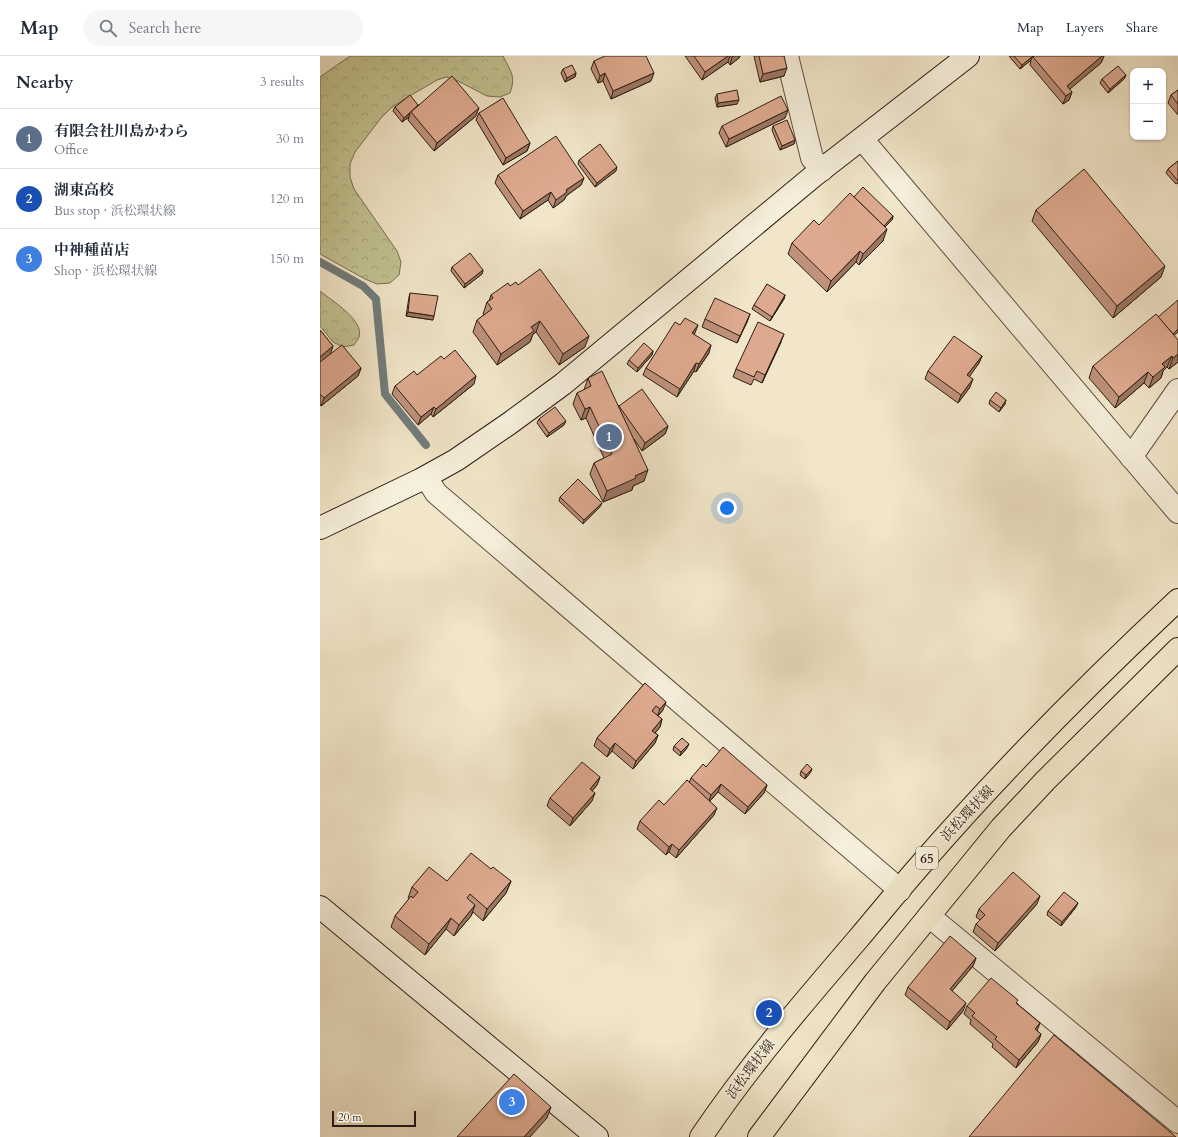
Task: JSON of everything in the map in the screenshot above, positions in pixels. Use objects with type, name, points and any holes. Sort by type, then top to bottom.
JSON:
[{"type":"main road","name":"浜松環状線","points":[[700,1137],[739,1082],[777,1034],[966,814],[1046,729],[1178,600]]},
{"type":"main road","points":[[759,1137],[875,982],[1001,828],[1045,781],[1178,650]]},
{"type":"street","points":[[787,56],[812,158],[822,170]]},
{"type":"street","points":[[320,528],[456,460],[504,427],[563,384],[822,170],[968,56]]},
{"type":"street","points":[[862,139],[1178,512]]},
{"type":"street","points":[[1131,457],[1178,390]]},
{"type":"street","points":[[426,476],[436,493],[900,890]]},
{"type":"street","points":[[320,907],[597,1137]]},
{"type":"street","points":[[929,916],[1178,1122]]},
{"type":"green space","points":[[350,56],[503,56],[513,78],[510,93],[500,97],[487,96],[456,80],[446,77],[437,80],[391,108],[381,118],[355,152],[350,164],[350,177],[354,189],[397,251],[401,262],[399,275],[390,283],[377,284],[320,254],[320,77]]},
{"type":"green space","points":[[320,291],[346,311],[357,324],[359,337],[354,345],[343,347],[333,342],[320,326]]},
{"type":"building","points":[[605,56],[646,56],[654,73],[613,91],[605,73],[600,76],[594,61]]},
{"type":"building","points":[[694,56],[728,56],[705,72]]},
{"type":"building","points":[[759,56],[784,56],[787,68],[763,74]]},
{"type":"building","points":[[1014,56],[1033,56],[1022,65]]},
{"type":"building","points":[[1102,56],[1067,86],[1072,92],[1066,96],[1033,57]]},
{"type":"building","points":[[572,65],[576,73],[567,78],[563,69]]},
{"type":"building","points":[[1118,66],[1126,75],[1110,89],[1102,79]]},
{"type":"building","points":[[452,76],[479,108],[437,143],[411,112]]},
{"type":"building","points":[[737,90],[739,100],[718,103],[717,94]]},
{"type":"building","points":[[1178,90],[1178,104],[1171,95]]},
{"type":"building","points":[[410,95],[418,105],[404,118],[395,107]]},
{"type":"building","points":[[781,96],[788,110],[729,139],[722,126]]},
{"type":"building","points":[[503,98],[530,143],[506,158],[479,113]]},
{"type":"building","points":[[787,120],[795,140],[782,146],[773,126]]},
{"type":"building","points":[[556,136],[584,178],[566,190],[567,192],[556,200],[551,192],[523,211],[498,175]]},
{"type":"building","points":[[600,144],[617,167],[597,183],[579,160]]},
{"type":"building","points":[[1178,161],[1178,180],[1177,180],[1168,169]]},
{"type":"building","points":[[1084,169],[1165,266],[1117,306],[1036,210]]},
{"type":"building","points":[[863,187],[893,216],[884,226],[854,197]]},
{"type":"building","points":[[850,193],[887,229],[863,254],[860,251],[831,281],[792,243],[814,220],[819,225]]},
{"type":"building","points":[[470,253],[483,270],[465,284],[452,267]]},
{"type":"building","points":[[540,269],[589,336],[563,354],[540,321],[531,327],[534,331],[501,354],[477,320],[492,309],[487,302],[493,298],[491,295],[508,283],[510,286],[516,282],[518,285]]},
{"type":"building","points":[[767,284],[785,295],[772,317],[754,305]]},
{"type":"building","points":[[410,293],[438,296],[434,316],[408,312]]},
{"type":"building","points":[[715,298],[750,314],[740,336],[705,319]]},
{"type":"building","points":[[1178,300],[1178,329],[1173,334],[1158,317]]},
{"type":"building","points":[[1156,314],[1178,340],[1178,354],[1173,358],[1172,356],[1162,364],[1165,367],[1153,377],[1148,372],[1119,397],[1093,366]]},
{"type":"building","points":[[685,318],[698,325],[692,333],[711,345],[699,364],[696,363],[680,389],[646,368],[675,322],[680,325]]},
{"type":"building","points":[[758,322],[784,334],[765,375],[757,371],[754,377],[736,369]]},
{"type":"building","points":[[320,330],[333,346],[320,357]]},
{"type":"building","points":[[954,336],[982,356],[967,375],[973,379],[961,395],[928,371]]},
{"type":"building","points":[[644,343],[653,351],[638,368],[629,360]]},
{"type":"building","points":[[342,345],[361,368],[324,398],[320,394],[320,362]]},
{"type":"building","points":[[455,350],[476,376],[436,409],[434,407],[421,417],[395,386],[414,371],[417,375],[441,356],[444,359]]},
{"type":"building","points":[[602,371],[648,470],[635,476],[636,478],[607,491],[594,463],[612,454],[590,407],[585,409],[577,393],[591,386],[588,378]]},
{"type":"building","points":[[642,389],[668,426],[645,443],[619,406]]},
{"type":"building","points":[[996,392],[1006,400],[1001,408],[990,400]]},
{"type":"building","points":[[555,407],[566,421],[549,433],[539,419]]},
{"type":"building","points":[[578,479],[602,503],[584,520],[560,497]]},
{"type":"building","points":[[645,683],[666,702],[660,709],[656,706],[652,711],[662,719],[652,731],[658,735],[636,761],[615,743],[610,749],[597,738]]},
{"type":"building","points":[[682,738],[689,744],[681,752],[674,746]]},
{"type":"building","points":[[723,747],[767,785],[748,807],[721,784],[711,795],[691,778],[703,764],[706,767]]},
{"type":"building","points":[[582,762],[600,777],[590,789],[595,793],[573,818],[550,798]]},
{"type":"building","points":[[807,764],[812,769],[806,775],[801,771]]},
{"type":"building","points":[[687,780],[717,808],[679,850],[672,844],[669,847],[640,821],[659,800],[664,805]]},
{"type":"building","points":[[471,853],[491,869],[493,867],[511,881],[487,909],[470,894],[467,898],[475,905],[459,925],[451,918],[429,944],[395,916],[411,896],[413,898],[418,892],[412,887],[429,867],[447,881]]},
{"type":"building","points":[[1013,872],[1040,896],[998,943],[976,924],[985,915],[979,909]]},
{"type":"building","points":[[1064,892],[1078,903],[1062,922],[1048,911]]},
{"type":"building","points":[[950,936],[976,958],[950,989],[966,1003],[950,1022],[908,987]]},
{"type":"building","points":[[991,978],[1018,1000],[1016,1003],[1040,1023],[1035,1029],[1041,1034],[1019,1060],[995,1039],[997,1037],[972,1016],[975,1013],[967,1006]]},
{"type":"building","points":[[773,1002],[777,1006],[768,1017],[764,1013]]},
{"type":"building","points":[[1054,1035],[1176,1137],[969,1137]]},
{"type":"building","points":[[514,1074],[551,1107],[524,1137],[457,1137]]},
{"type":"waterway","points":[[320,262],[363,286],[376,299],[385,394],[426,445]]},
{"type":"place","name":"有限会社川島かわら","points":[[609,437]]},
{"type":"place","name":"湖東高校","points":[[769,1013]]},
{"type":"place","name":"中神種苗店","points":[[512,1102]]}]
